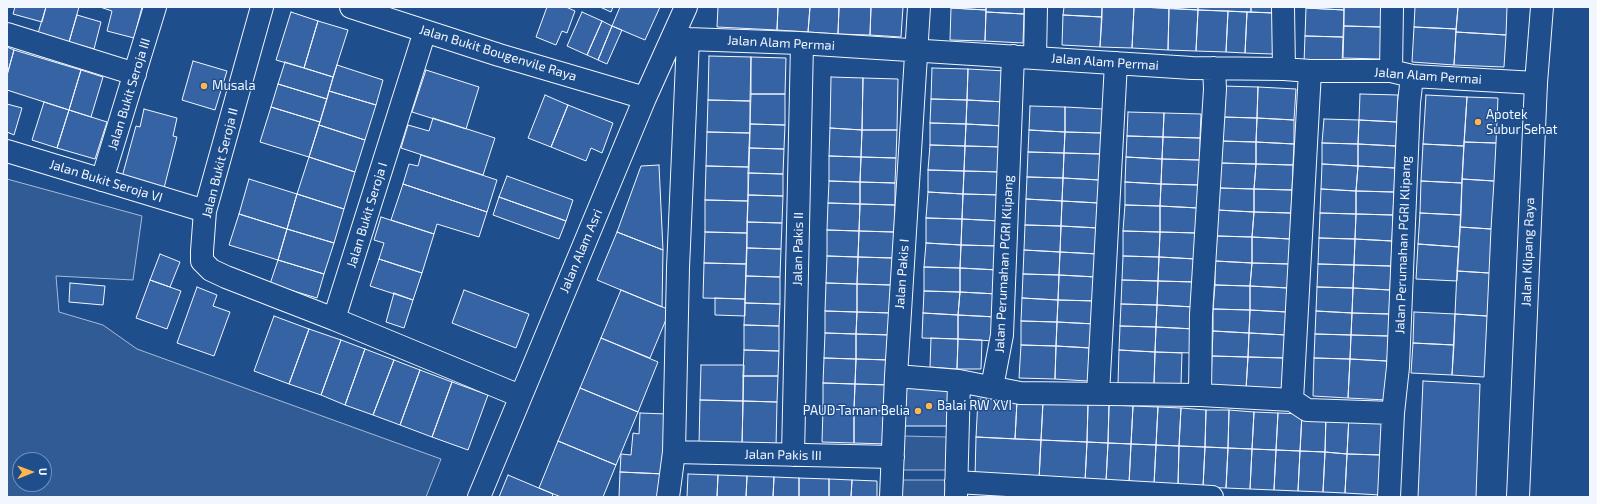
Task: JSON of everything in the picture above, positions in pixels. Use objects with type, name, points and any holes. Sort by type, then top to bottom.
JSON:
[{"type":"street","name":"Jalan Bukit Seroja III","points":[[102,180],[155,7]]},
{"type":"street","name":"Jalan Bukit Seroja II","points":[[262,7],[205,211],[202,261],[210,270],[334,319]]},
{"type":"street","name":"Jalan Bukit Bougenvile Raya","points":[[351,7],[499,55],[645,98]]},
{"type":"street","name":"Jalan Alam Asri","points":[[479,497],[645,98],[681,36],[686,7]]},
{"type":"street","name":"Jalan Pakis I","points":[[891,497],[896,376],[919,7]]},
{"type":"street","name":"Jalan Perumahan PGRI Klipang","points":[[992,387],[1002,335],[1024,57],[1036,7]]},
{"type":"street","points":[[1283,7],[1284,69]]},
{"type":"street","name":"Jalan Perumahan PGRI Klipang","points":[[1388,497],[1393,413],[1398,367],[1409,103],[1401,74],[1392,7]]},
{"type":"street","name":"Jalan Klipang Raya","points":[[1518,497],[1536,83],[1542,7]]},
{"type":"street","name":"Jalan Bukit Seroja I","points":[[334,319],[425,31]]},
{"type":"street","points":[[7,34],[135,74]]},
{"type":"street","points":[[668,497],[674,452],[681,36]]},
{"type":"street","name":"Jalan Alam Permai","points":[[681,36],[1116,63],[1214,68],[1284,69],[1401,74],[1536,83]]},
{"type":"street","name":"Jalan Pakis II","points":[[793,455],[802,44]]},
{"type":"street","points":[[1098,394],[1116,63]]},
{"type":"street","points":[[1200,396],[1201,314],[1215,89],[1214,68]]},
{"type":"street","points":[[1292,400],[1310,71]]},
{"type":"street","name":"Jalan Bukit Seroja VI","points":[[7,151],[205,211]]},
{"type":"street","points":[[334,319],[520,396]]},
{"type":"street","points":[[896,376],[959,381],[1020,393],[1200,396],[1292,400],[1307,410],[1393,413]]},
{"type":"street","points":[[959,381],[956,490],[1212,497]]},
{"type":"street","name":"Jalan Pakis III","points":[[674,452],[892,457]]},
{"type":"shaded area","points":[[7,179],[142,216],[133,280],[56,276],[59,312],[103,325],[137,349],[441,459],[426,497],[7,497]]},
{"type":"shaded area","points":[[903,436],[947,437],[947,470],[903,470]]},
{"type":"shaded area","points":[[903,480],[945,480],[945,497],[902,497]]},
{"type":"building","points":[[15,7],[46,7],[42,22],[13,14]]},
{"type":"building","points":[[46,7],[79,7],[69,42],[38,33]]},
{"type":"building","points":[[100,7],[142,7],[134,38],[107,31],[112,11]]},
{"type":"building","points":[[547,7],[566,7],[575,11],[567,33],[562,31],[556,45],[536,37]]},
{"type":"building","points":[[600,7],[613,7],[611,12]]},
{"type":"building","points":[[620,7],[660,7],[645,40],[612,26]]},
{"type":"building","points":[[718,7],[778,7],[777,30],[717,27]]},
{"type":"building","points":[[778,7],[810,7],[808,32],[777,30]]},
{"type":"building","points":[[810,7],[839,7],[838,34],[808,32]]},
{"type":"building","points":[[839,7],[871,7],[870,35],[838,34]]},
{"type":"building","points":[[871,7],[903,7],[901,37],[870,35]]},
{"type":"building","points":[[986,7],[986,10],[951,8]]},
{"type":"building","points":[[986,7],[1024,7],[1024,14],[986,12]]},
{"type":"building","points":[[1064,7],[1102,7],[1102,17],[1063,15]]},
{"type":"building","points":[[1102,7],[1134,7],[1132,48],[1100,47]]},
{"type":"building","points":[[1134,7],[1169,8],[1168,50],[1132,48]]},
{"type":"building","points":[[1142,7],[1175,7],[1175,9]]},
{"type":"building","points":[[1175,7],[1198,7],[1198,10],[1175,9]]},
{"type":"building","points":[[1198,7],[1251,7],[1251,12],[1198,10]]},
{"type":"building","points":[[1251,7],[1275,7],[1274,13],[1251,12]]},
{"type":"building","points":[[1344,7],[1344,10],[1306,8]]},
{"type":"building","points":[[1344,7],[1382,7],[1382,27],[1344,26]]},
{"type":"building","points":[[1415,7],[1458,7],[1456,29],[1414,27]]},
{"type":"building","points":[[1458,7],[1507,7],[1506,35],[1456,32]]},
{"type":"building","points":[[951,8],[986,10],[985,41],[950,40]]},
{"type":"building","points":[[1169,8],[1198,10],[1196,51],[1168,50]]},
{"type":"building","points":[[1306,8],[1344,10],[1343,37],[1305,36]]},
{"type":"building","points":[[1198,10],[1228,11],[1226,52],[1196,51]]},
{"type":"building","points":[[1228,11],[1247,12],[1245,53],[1226,52]]},
{"type":"building","points":[[291,12],[318,21],[304,68],[276,60]]},
{"type":"building","points":[[582,12],[602,21],[587,55],[567,46]]},
{"type":"building","points":[[986,12],[1024,14],[1023,43],[985,41]]},
{"type":"building","points":[[1247,12],[1274,13],[1273,54],[1245,53]]},
{"type":"building","points":[[77,15],[101,22],[94,49],[69,42]]},
{"type":"building","points":[[1063,15],[1102,17],[1100,47],[1062,45]]},
{"type":"building","points":[[318,21],[348,30],[333,77],[304,68]]},
{"type":"building","points":[[602,21],[612,26],[598,60],[587,55]]},
{"type":"building","points":[[612,26],[622,30],[607,64],[598,60]]},
{"type":"building","points":[[1344,26],[1382,27],[1381,59],[1343,58]]},
{"type":"building","points":[[1414,27],[1456,29],[1454,65],[1412,62]]},
{"type":"building","points":[[1456,32],[1506,35],[1504,67],[1454,65]]},
{"type":"building","points":[[1305,36],[1343,37],[1342,64],[1304,63]]},
{"type":"building","points":[[7,47],[14,50],[7,75]]},
{"type":"building","points":[[14,50],[81,70],[69,110],[7,90],[7,75]]},
{"type":"building","points":[[709,56],[751,57],[750,101],[708,100]]},
{"type":"building","points":[[751,57],[786,58],[785,94],[751,94]]},
{"type":"building","name":"Musala","points":[[193,61],[227,71],[215,110],[182,100]]},
{"type":"building","points":[[285,62],[333,77],[327,99],[278,84]]},
{"type":"building","points":[[337,65],[383,80],[376,105],[329,91]]},
{"type":"building","points":[[932,68],[968,69],[967,100],[931,99]]},
{"type":"building","points":[[968,69],[1006,71],[1005,102],[967,100]]},
{"type":"building","points":[[81,70],[103,77],[91,117],[69,110]]},
{"type":"building","points":[[426,70],[479,87],[466,129],[412,112]]},
{"type":"building","points":[[831,77],[863,78],[862,130],[830,128]]},
{"type":"building","points":[[863,78],[898,79],[897,130],[862,130]]},
{"type":"building","points":[[278,84],[327,99],[320,122],[271,107]]},
{"type":"building","points":[[1223,86],[1258,87],[1257,118],[1221,117]]},
{"type":"building","points":[[1258,87],[1296,89],[1294,120],[1257,118]]},
{"type":"building","points":[[329,91],[376,105],[365,140],[319,125]]},
{"type":"building","points":[[751,94],[785,94],[785,125],[750,124]]},
{"type":"building","points":[[1360,94],[1398,95],[1397,122],[1359,120]]},
{"type":"building","points":[[545,95],[568,105],[551,147],[528,138]]},
{"type":"building","points":[[1426,95],[1467,97],[1464,146],[1423,144]]},
{"type":"building","points":[[1467,97],[1498,98],[1496,143],[1464,142]]},
{"type":"building","points":[[931,99],[967,100],[966,124],[930,123]]},
{"type":"building","points":[[708,100],[750,101],[750,133],[707,132]]},
{"type":"building","points":[[967,100],[1005,102],[1004,126],[966,124]]},
{"type":"building","points":[[44,102],[69,110],[57,148],[32,140]]},
{"type":"building","points":[[7,104],[22,108],[14,135],[7,132]]},
{"type":"building","points":[[568,105],[613,123],[602,153],[591,148],[586,161],[551,147]]},
{"type":"building","points":[[1030,106],[1065,107],[1065,132],[1029,130]]},
{"type":"building","points":[[271,107],[320,122],[309,157],[260,142]]},
{"type":"building","points":[[1065,107],[1103,109],[1102,133],[1065,132]]},
{"type":"building","points":[[144,109],[177,118],[173,136],[177,137],[164,188],[122,177],[136,126],[140,127]]},
{"type":"building","points":[[69,110],[107,122],[95,159],[57,148]]},
{"type":"building","points":[[1128,112],[1164,113],[1163,137],[1127,136]]},
{"type":"building","points":[[1164,113],[1201,114],[1200,138],[1163,137]]},
{"type":"building","points":[[1221,117],[1257,118],[1256,142],[1220,141]]},
{"type":"building","points":[[433,118],[495,138],[483,175],[401,148],[408,125],[429,131]]},
{"type":"building","points":[[1257,118],[1294,120],[1294,144],[1256,142]]},
{"type":"building","points":[[1324,119],[1359,120],[1358,144],[1322,143]]},
{"type":"building","points":[[1359,120],[1397,122],[1396,146],[1358,144]]},
{"type":"building","points":[[930,123],[966,124],[965,146],[930,145]]},
{"type":"building","points":[[750,124],[785,125],[784,149],[749,148]]},
{"type":"building","points":[[966,124],[1004,126],[1003,147],[965,146]]},
{"type":"building","points":[[319,125],[365,140],[355,172],[309,157]]},
{"type":"building","points":[[830,128],[862,130],[861,157],[829,156]]},
{"type":"building","points":[[862,130],[897,130],[896,158],[861,157]]},
{"type":"building","points":[[1029,130],[1065,132],[1064,153],[1028,152]]},
{"type":"building","points":[[707,132],[750,133],[749,167],[706,166]]},
{"type":"building","points":[[1065,132],[1102,133],[1101,154],[1064,153]]},
{"type":"building","points":[[1127,136],[1163,137],[1162,159],[1126,157]]},
{"type":"building","points":[[1163,137],[1200,138],[1200,160],[1162,159]]},
{"type":"building","points":[[1220,141],[1256,142],[1256,164],[1219,163]]},
{"type":"building","points":[[1256,142],[1294,144],[1293,165],[1256,164]]},
{"type":"building","points":[[1464,142],[1496,143],[1494,181],[1462,179]]},
{"type":"building","points":[[1322,143],[1358,144],[1358,166],[1322,164]]},
{"type":"building","points":[[1358,144],[1396,146],[1395,168],[1358,166]]},
{"type":"building","points":[[1423,144],[1464,146],[1462,183],[1421,181]]},
{"type":"building","points":[[930,145],[965,146],[964,171],[928,170]]},
{"type":"building","points":[[965,146],[1003,147],[1002,172],[964,171]]},
{"type":"building","points":[[749,148],[784,149],[783,174],[748,173]]},
{"type":"building","points":[[1028,152],[1064,153],[1063,178],[1027,177]]},
{"type":"building","points":[[1064,153],[1101,154],[1100,180],[1063,178]]},
{"type":"building","points":[[421,155],[497,180],[487,212],[403,184],[409,164],[418,166]]},
{"type":"building","points":[[829,156],[861,157],[860,182],[829,181]]},
{"type":"building","points":[[309,157],[355,172],[344,209],[297,194]]},
{"type":"building","points":[[861,157],[896,158],[895,183],[860,182]]},
{"type":"building","points":[[1126,157],[1162,159],[1161,184],[1125,182]]},
{"type":"building","points":[[1162,159],[1200,160],[1199,185],[1161,184]]},
{"type":"building","points":[[1219,163],[1256,164],[1254,189],[1219,188]]},
{"type":"building","points":[[1256,164],[1293,165],[1292,190],[1254,189]]},
{"type":"building","points":[[1322,164],[1358,166],[1356,191],[1321,189]]},
{"type":"building","points":[[659,165],[663,250],[617,232],[641,166]]},
{"type":"building","points":[[706,166],[749,167],[748,201],[705,200]]},
{"type":"building","points":[[1358,166],[1395,168],[1394,192],[1356,191]]},
{"type":"building","points":[[928,170],[964,171],[963,194],[928,192]]},
{"type":"building","points":[[964,171],[1002,172],[1001,195],[963,194]]},
{"type":"building","points":[[748,173],[783,174],[783,196],[748,195]]},
{"type":"building","points":[[507,176],[573,200],[566,221],[499,197]]},
{"type":"building","points":[[1027,177],[1063,178],[1062,201],[1026,199]]},
{"type":"building","points":[[1063,178],[1100,180],[1099,203],[1062,201]]},
{"type":"building","points":[[249,179],[297,194],[287,229],[239,214]]},
{"type":"building","points":[[1462,179],[1494,181],[1491,229],[1460,227]]},
{"type":"building","points":[[829,181],[860,182],[860,204],[828,203]]},
{"type":"building","points":[[1421,181],[1462,183],[1461,215],[1420,213]]},
{"type":"building","points":[[860,182],[895,183],[895,205],[860,204]]},
{"type":"building","points":[[1125,182],[1161,184],[1160,206],[1125,205]]},
{"type":"building","points":[[403,184],[487,212],[479,237],[437,224],[434,234],[391,220]]},
{"type":"building","points":[[1161,184],[1199,185],[1198,208],[1160,206]]},
{"type":"building","points":[[1219,188],[1254,189],[1254,212],[1217,210]]},
{"type":"building","points":[[1254,189],[1292,190],[1291,213],[1254,212]]},
{"type":"building","points":[[1321,189],[1356,191],[1356,214],[1320,213]]},
{"type":"building","points":[[1356,191],[1394,192],[1393,215],[1356,214]]},
{"type":"building","points":[[928,192],[963,194],[962,219],[926,218]]},
{"type":"building","points":[[297,194],[344,209],[334,243],[287,229]]},
{"type":"building","points":[[963,194],[1001,195],[1000,221],[962,219]]},
{"type":"building","points":[[748,195],[783,196],[782,223],[747,222]]},
{"type":"building","points":[[499,197],[566,221],[559,239],[493,215]]},
{"type":"building","points":[[1026,199],[1062,201],[1061,226],[1025,225]]},
{"type":"building","points":[[705,200],[748,201],[747,233],[705,232]]},
{"type":"building","points":[[1062,201],[1099,203],[1098,228],[1061,226]]},
{"type":"building","points":[[828,203],[860,204],[859,231],[827,230]]},
{"type":"building","points":[[860,204],[895,205],[894,232],[859,231]]},
{"type":"building","points":[[1125,205],[1160,206],[1160,232],[1123,231]]},
{"type":"building","points":[[1160,206],[1198,208],[1197,233],[1160,232]]},
{"type":"building","points":[[1217,210],[1254,212],[1252,237],[1217,236]]},
{"type":"building","points":[[1254,212],[1291,213],[1290,239],[1252,237]]},
{"type":"building","points":[[1320,213],[1356,214],[1355,239],[1319,238]]},
{"type":"building","points":[[1420,213],[1461,215],[1459,247],[1418,244]]},
{"type":"building","points":[[239,214],[287,229],[278,260],[229,245]]},
{"type":"building","points":[[1356,214],[1393,215],[1392,241],[1355,239]]},
{"type":"building","points":[[381,217],[434,234],[422,273],[379,259],[384,243],[374,240]]},
{"type":"building","points":[[926,218],[962,219],[961,245],[926,243]]},
{"type":"building","points":[[962,219],[1000,221],[999,246],[961,245]]},
{"type":"building","points":[[747,222],[782,223],[781,249],[747,248]]},
{"type":"building","points":[[1025,225],[1061,226],[1060,252],[1024,250]]},
{"type":"building","points":[[1061,226],[1098,228],[1098,254],[1060,252]]},
{"type":"building","points":[[1460,227],[1491,229],[1489,273],[1457,271]]},
{"type":"building","points":[[287,229],[334,243],[324,274],[278,260]]},
{"type":"building","points":[[827,230],[859,231],[858,257],[827,256]]},
{"type":"building","points":[[859,231],[894,232],[893,258],[858,257]]},
{"type":"building","points":[[1123,231],[1160,232],[1159,257],[1123,256]]},
{"type":"building","points":[[617,232],[663,250],[662,307],[597,280]]},
{"type":"building","points":[[705,232],[747,233],[746,264],[704,263]]},
{"type":"building","points":[[1160,232],[1197,233],[1196,259],[1159,257]]},
{"type":"building","points":[[1217,236],[1252,237],[1252,263],[1215,261]]},
{"type":"building","points":[[1252,237],[1290,239],[1289,264],[1252,263]]},
{"type":"building","points":[[1319,238],[1355,239],[1354,265],[1318,264]]},
{"type":"building","points":[[1355,239],[1392,241],[1391,266],[1354,265]]},
{"type":"building","points":[[926,243],[961,245],[960,268],[924,267]]},
{"type":"building","points":[[1418,244],[1459,247],[1457,281],[1416,279]]},
{"type":"building","points":[[961,245],[999,246],[998,270],[960,268]]},
{"type":"building","points":[[747,248],[781,249],[780,277],[746,276]]},
{"type":"building","points":[[1024,250],[1060,252],[1059,275],[1023,274]]},
{"type":"building","points":[[1060,252],[1098,254],[1096,277],[1059,275]]},
{"type":"building","points":[[160,254],[180,262],[170,287],[150,280]]},
{"type":"building","points":[[827,256],[858,257],[857,284],[826,283]]},
{"type":"building","points":[[1123,256],[1159,257],[1158,281],[1122,280]]},
{"type":"building","points":[[858,257],[893,258],[892,285],[857,284]]},
{"type":"building","points":[[1159,257],[1196,259],[1195,282],[1158,281]]},
{"type":"building","points":[[379,259],[422,273],[413,300],[370,286]]},
{"type":"building","points":[[278,260],[324,274],[317,298],[270,284]]},
{"type":"building","points":[[1215,261],[1252,263],[1250,286],[1215,285]]},
{"type":"building","points":[[704,263],[746,264],[745,299],[703,298]]},
{"type":"building","points":[[1252,263],[1289,264],[1288,288],[1250,286]]},
{"type":"building","points":[[1318,264],[1354,265],[1353,288],[1317,287]]},
{"type":"building","points":[[1354,265],[1391,266],[1390,290],[1353,288]]},
{"type":"building","points":[[924,267],[960,268],[960,292],[924,291]]},
{"type":"building","points":[[960,268],[998,270],[997,294],[960,292]]},
{"type":"building","points":[[1457,271],[1489,273],[1487,316],[1455,314]]},
{"type":"building","points":[[1023,274],[1059,275],[1058,300],[1022,298]]},
{"type":"building","points":[[1059,275],[1096,277],[1096,301],[1058,300]]},
{"type":"building","points":[[746,276],[780,277],[780,304],[745,303]]},
{"type":"building","points":[[150,280],[181,291],[167,329],[136,318]]},
{"type":"building","points":[[1122,280],[1158,281],[1157,305],[1121,304]]},
{"type":"building","points":[[1158,281],[1195,282],[1194,307],[1157,305]]},
{"type":"building","points":[[70,283],[105,286],[103,305],[69,302]]},
{"type":"building","points":[[826,283],[857,284],[857,312],[825,311]]},
{"type":"building","points":[[857,284],[892,285],[892,313],[857,312]]},
{"type":"building","points":[[1215,285],[1250,286],[1250,310],[1213,309]]},
{"type":"building","points":[[1250,286],[1288,288],[1287,312],[1250,310]]},
{"type":"building","points":[[197,287],[217,295],[213,306],[230,312],[214,356],[177,343]]},
{"type":"building","points":[[1317,287],[1353,288],[1352,313],[1316,311]]},
{"type":"building","points":[[1353,288],[1390,290],[1389,314],[1352,313]]},
{"type":"building","points":[[464,290],[529,314],[516,348],[452,323]]},
{"type":"building","points":[[621,290],[670,310],[650,358],[601,338]]},
{"type":"building","points":[[924,291],[960,292],[958,315],[923,313]]},
{"type":"building","points":[[960,292],[997,294],[996,317],[958,315]]},
{"type":"building","points":[[394,293],[413,300],[404,328],[386,322]]},
{"type":"building","points":[[715,298],[745,299],[745,316],[715,315]]},
{"type":"building","points":[[1022,298],[1058,300],[1057,322],[1021,321]]},
{"type":"building","points":[[1058,300],[1096,301],[1095,324],[1057,322]]},
{"type":"building","points":[[745,303],[780,304],[779,326],[744,325]]},
{"type":"building","points":[[1121,304],[1157,305],[1156,327],[1120,326]]},
{"type":"building","points":[[1157,305],[1194,307],[1194,329],[1156,327]]},
{"type":"building","points":[[1213,309],[1250,310],[1249,333],[1213,331]]},
{"type":"building","points":[[1250,310],[1287,312],[1286,335],[1249,333]]},
{"type":"building","points":[[825,311],[857,312],[856,334],[825,333]]},
{"type":"building","points":[[1316,311],[1352,313],[1351,335],[1315,334]]},
{"type":"building","points":[[857,312],[892,313],[891,335],[856,334]]},
{"type":"building","points":[[1414,312],[1455,314],[1454,345],[1413,343]]},
{"type":"building","points":[[923,313],[958,315],[958,339],[922,338]]},
{"type":"building","points":[[1352,313],[1389,314],[1389,336],[1351,335]]},
{"type":"building","points":[[1455,314],[1487,316],[1484,377],[1452,375]]},
{"type":"building","points":[[958,315],[996,317],[995,341],[958,339]]},
{"type":"building","points":[[274,316],[309,329],[289,384],[254,371]]},
{"type":"building","points":[[1021,321],[1057,322],[1056,346],[1021,345]]},
{"type":"building","points":[[1057,322],[1095,324],[1093,348],[1056,346]]},
{"type":"building","points":[[744,325],[779,326],[779,351],[744,350]]},
{"type":"building","points":[[1120,326],[1156,327],[1155,352],[1119,350]]},
{"type":"building","points":[[1156,327],[1194,329],[1193,353],[1155,352]]},
{"type":"building","points":[[309,329],[341,340],[321,395],[289,384]]},
{"type":"building","points":[[1213,331],[1249,333],[1248,357],[1212,356]]},
{"type":"building","points":[[825,333],[856,334],[856,359],[824,358]]},
{"type":"building","points":[[1249,333],[1286,335],[1285,358],[1248,357]]},
{"type":"building","points":[[856,334],[891,335],[890,360],[856,359]]},
{"type":"building","points":[[1315,334],[1351,335],[1350,359],[1314,358]]},
{"type":"building","points":[[1351,335],[1389,336],[1387,361],[1350,359]]},
{"type":"building","points":[[601,338],[658,362],[638,412],[580,388]]},
{"type":"building","points":[[931,338],[958,339],[957,369],[930,367]]},
{"type":"building","points":[[958,339],[982,340],[981,369],[957,369]]},
{"type":"building","points":[[341,340],[365,349],[345,405],[321,395]]},
{"type":"building","points":[[1413,343],[1454,345],[1452,375],[1411,373]]},
{"type":"building","points":[[1021,345],[1056,346],[1055,379],[1019,378]]},
{"type":"building","points":[[1056,346],[1089,348],[1088,381],[1055,379]]},
{"type":"building","points":[[365,349],[394,360],[373,415],[345,405]]},
{"type":"building","points":[[744,350],[779,351],[778,376],[743,376]]},
{"type":"building","points":[[1119,350],[1155,352],[1154,385],[1118,383]]},
{"type":"building","points":[[1155,352],[1182,353],[1181,385],[1154,385]]},
{"type":"building","points":[[1212,356],[1248,357],[1246,389],[1211,387]]},
{"type":"building","points":[[1248,357],[1285,358],[1284,390],[1246,389]]},
{"type":"building","points":[[824,358],[856,359],[855,384],[823,383]]},
{"type":"building","points":[[1314,358],[1350,359],[1348,398],[1313,396]]},
{"type":"building","points":[[856,359],[890,360],[890,385],[855,384]]},
{"type":"building","points":[[1350,359],[1387,361],[1386,400],[1348,398]]},
{"type":"building","points":[[394,360],[420,370],[400,425],[373,415]]},
{"type":"building","points":[[701,365],[744,365],[743,401],[700,400]]},
{"type":"building","points":[[420,370],[452,382],[432,437],[400,425]]},
{"type":"building","points":[[743,376],[778,376],[777,402],[743,401]]},
{"type":"building","points":[[1423,381],[1480,384],[1476,497],[1418,497]]},
{"type":"building","points":[[452,382],[488,395],[468,450],[432,437]]},
{"type":"building","points":[[823,383],[855,384],[854,410],[823,409]]},
{"type":"building","points":[[855,384],[890,385],[889,411],[854,410]]},
{"type":"building","name":"Balai RW XVI","points":[[903,387],[954,387],[954,426],[903,426]]},
{"type":"building","points":[[580,388],[638,412],[616,465],[558,441]]},
{"type":"building","points":[[978,399],[1017,401],[1015,439],[976,437]]},
{"type":"building","points":[[700,400],[743,401],[742,446],[699,445]]},
{"type":"building","points":[[743,401],[777,402],[776,447],[742,446]]},
{"type":"building","points":[[1017,401],[1043,402],[1041,440],[1015,439]]},
{"type":"building","points":[[1043,402],[1088,404],[1087,442],[1041,440]]},
{"type":"building","points":[[1088,404],[1109,405],[1108,443],[1087,442]]},
{"type":"building","points":[[1109,405],[1133,406],[1131,444],[1108,443]]},
{"type":"building","points":[[1133,406],[1158,407],[1156,445],[1131,444]]},
{"type":"building","points":[[1158,407],[1181,408],[1179,446],[1156,445]]},
{"type":"building","points":[[1181,408],[1206,410],[1205,447],[1179,446]]},
{"type":"building","points":[[823,409],[854,410],[854,443],[822,442]]},
{"type":"building","points":[[854,410],[889,411],[888,444],[854,443]]},
{"type":"building","points":[[1206,410],[1229,410],[1228,448],[1205,447]]},
{"type":"building","points":[[1229,410],[1254,412],[1252,449],[1228,448]]},
{"type":"building","points":[[1254,412],[1278,413],[1276,450],[1252,449]]},
{"type":"building","points":[[640,413],[667,414],[664,474],[620,472],[621,454],[631,455],[633,433],[639,434]]},
{"type":"building","points":[[1278,413],[1302,414],[1300,451],[1276,450]]},
{"type":"building","points":[[1302,414],[1326,415],[1325,452],[1300,451]]},
{"type":"building","points":[[1326,415],[1349,416],[1347,454],[1325,452]]},
{"type":"building","points":[[1349,416],[1384,417],[1382,455],[1347,454]]},
{"type":"building","points":[[976,437],[1041,440],[1039,480],[975,477]]},
{"type":"building","points":[[1041,440],[1087,442],[1085,482],[1039,480]]},
{"type":"building","points":[[558,441],[616,465],[603,497],[561,497],[539,488]]},
{"type":"building","points":[[1087,442],[1108,443],[1106,482],[1085,482]]},
{"type":"building","points":[[1108,443],[1131,444],[1129,484],[1106,482]]},
{"type":"building","points":[[1131,444],[1156,445],[1154,485],[1129,484]]},
{"type":"building","points":[[1156,445],[1179,446],[1178,486],[1154,485]]},
{"type":"building","points":[[1179,446],[1205,447],[1203,487],[1178,486]]},
{"type":"building","points":[[1205,447],[1228,448],[1226,488],[1203,487]]},
{"type":"building","points":[[1228,448],[1252,449],[1250,489],[1226,488]]},
{"type":"building","points":[[1252,449],[1276,450],[1274,490],[1250,489]]},
{"type":"building","points":[[1276,450],[1300,451],[1298,491],[1274,490]]},
{"type":"building","points":[[1300,451],[1325,452],[1323,492],[1298,491]]},
{"type":"building","points":[[1325,452],[1347,454],[1345,493],[1323,492]]},
{"type":"building","points":[[1347,454],[1382,455],[1380,495],[1345,493]]},
{"type":"building","points":[[620,472],[664,474],[663,497],[619,497]]},
{"type":"building","points":[[688,474],[718,475],[717,497],[687,497]]},
{"type":"building","points":[[508,475],[553,494],[552,497],[499,497]]},
{"type":"building","points":[[718,475],[747,476],[746,497],[717,497]]},
{"type":"building","points":[[747,476],[774,477],[773,497],[746,497]]},
{"type":"building","points":[[774,477],[799,478],[799,497],[773,497]]},
{"type":"building","points":[[799,478],[829,479],[829,497],[799,497]]},
{"type":"building","points":[[829,479],[852,480],[851,497],[829,497]]},
{"type":"building","points":[[852,480],[877,481],[877,497],[851,497]]},
{"type":"place","name":"Musala","points":[[204,86]]},
{"type":"place","name":"Apotek Subur Sehat","points":[[1478,122]]},
{"type":"place","name":"Balai RW XVI","points":[[929,406]]},
{"type":"place","name":"PAUD Taman Belia","points":[[918,411]]}]
